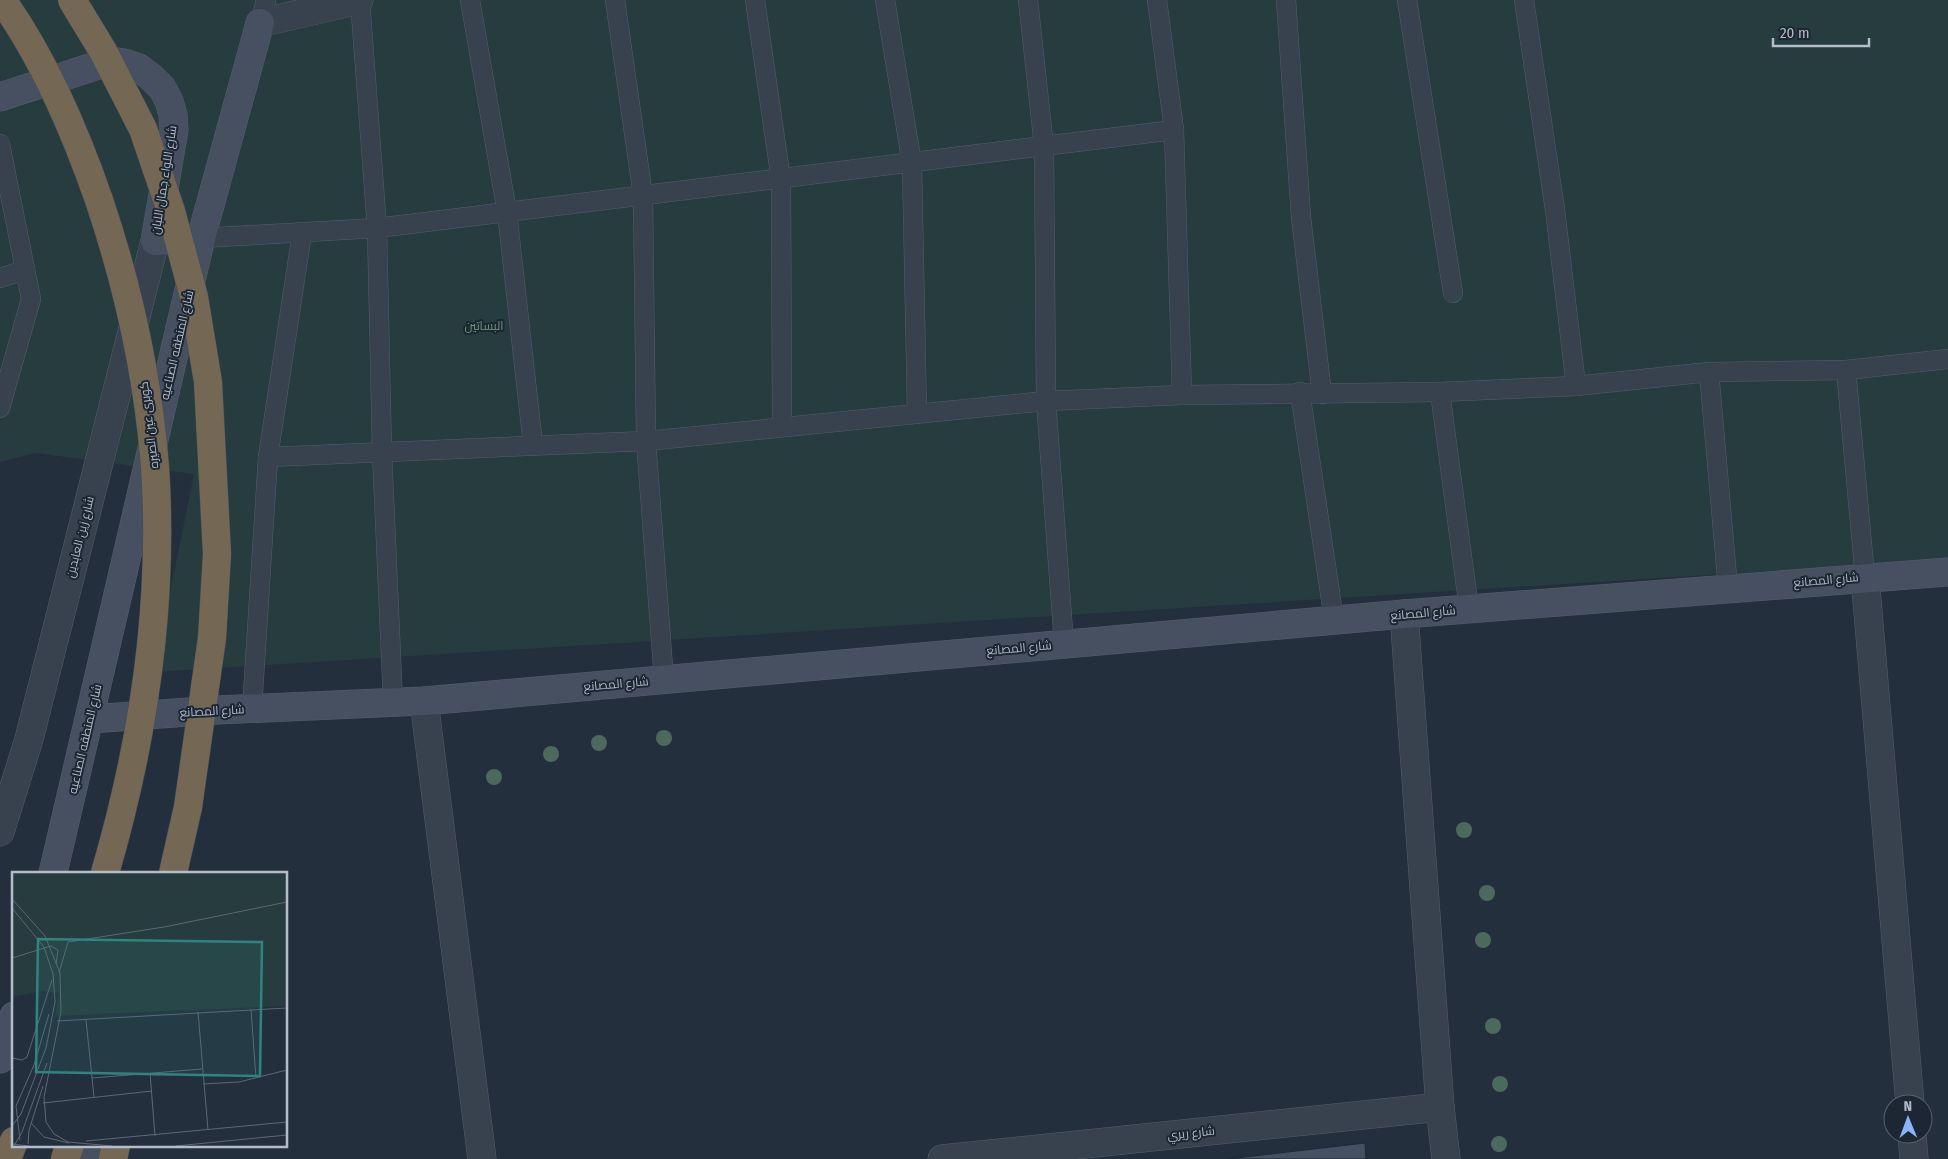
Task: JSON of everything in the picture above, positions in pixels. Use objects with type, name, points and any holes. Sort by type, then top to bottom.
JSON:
[{"type":"highway","name":"كوبرى عين الصيره","points":[[2,0],[47,75],[84,157],[110,236],[129,305],[145,384],[155,477],[156,550],[152,632],[142,712],[105,872]]},
{"type":"highway","points":[[72,0],[104,51],[143,129],[171,210],[194,297],[208,382],[217,554],[212,638],[188,807],[173,872]]},
{"type":"highway","points":[[162,872],[188,807]]},
{"type":"highway","points":[[7,1159],[12,1146]]},
{"type":"highway","points":[[65,1159],[70,1146]]},
{"type":"highway","points":[[113,1159],[116,1146]]},
{"type":"street","points":[[263,12],[359,0]]},
{"type":"street","name":"شارع المنطقه الصناعيه","points":[[53,872],[201,238],[263,12]]},
{"type":"street","name":"شارع اللواء جمال اللبان","points":[[0,97],[111,61],[139,68],[152,77],[170,101],[174,130],[155,241]]},
{"type":"street","points":[[155,241],[201,238]]},
{"type":"street","name":"شارع زين العابدين","points":[[0,832],[29,740],[155,241]]},
{"type":"street","name":"شارع المصانع","points":[[90,719],[252,708],[424,701],[1404,614],[1948,572]]},
{"type":"street","points":[[1865,577],[1909,1094]]},
{"type":"street","points":[[1404,614],[1440,1107],[1446,1159]]},
{"type":"street","points":[[424,701],[482,1159]]},
{"type":"street","points":[[173,872],[217,710]]},
{"type":"street","points":[[0,1059],[12,1022]]},
{"type":"street","name":"شارع ريري","points":[[942,1159],[995,1156],[1440,1107]]},
{"type":"street","points":[[1913,1144],[1914,1159]]},
{"type":"street","points":[[95,1159],[99,1146]]},
{"type":"lane","points":[[359,0],[377,228],[382,452],[393,702]]},
{"type":"lane","points":[[470,0],[507,212],[532,445]]},
{"type":"lane","points":[[615,0],[643,196],[646,440],[664,680]]},
{"type":"lane","points":[[756,0],[781,180],[782,425]]},
{"type":"lane","points":[[885,0],[912,164],[917,413]]},
{"type":"lane","points":[[1028,0],[1044,147],[1046,401],[1064,644]]},
{"type":"lane","points":[[1157,0],[1174,130],[1182,395]]},
{"type":"lane","points":[[1286,0],[1301,217],[1322,394]]},
{"type":"lane","points":[[1408,0],[1453,293]]},
{"type":"lane","points":[[1524,0],[1555,210],[1576,386]]},
{"type":"lane","points":[[201,238],[377,228],[912,164],[1174,130]]},
{"type":"lane","points":[[0,144],[31,299],[0,408]]},
{"type":"lane","points":[[252,708],[268,457],[302,233]]},
{"type":"lane","points":[[0,278],[25,270]]},
{"type":"lane","points":[[268,457],[646,440],[782,425],[1046,401],[1182,395],[1300,392],[1322,394],[1440,392],[1576,386],[1709,372],[1846,370],[1948,359]]},
{"type":"lane","points":[[1846,370],[1865,577]]},
{"type":"lane","points":[[1709,372],[1728,588]]},
{"type":"lane","points":[[1300,392],[1334,620]]},
{"type":"lane","points":[[1440,392],[1470,609]]},
{"type":"green space","name":"البساتين","points":[[0,0],[1948,0],[1948,560],[154,672],[194,474],[36,453],[0,462]]},
{"type":"building","points":[[1365,1143],[1366,1159],[1228,1159]]}]
